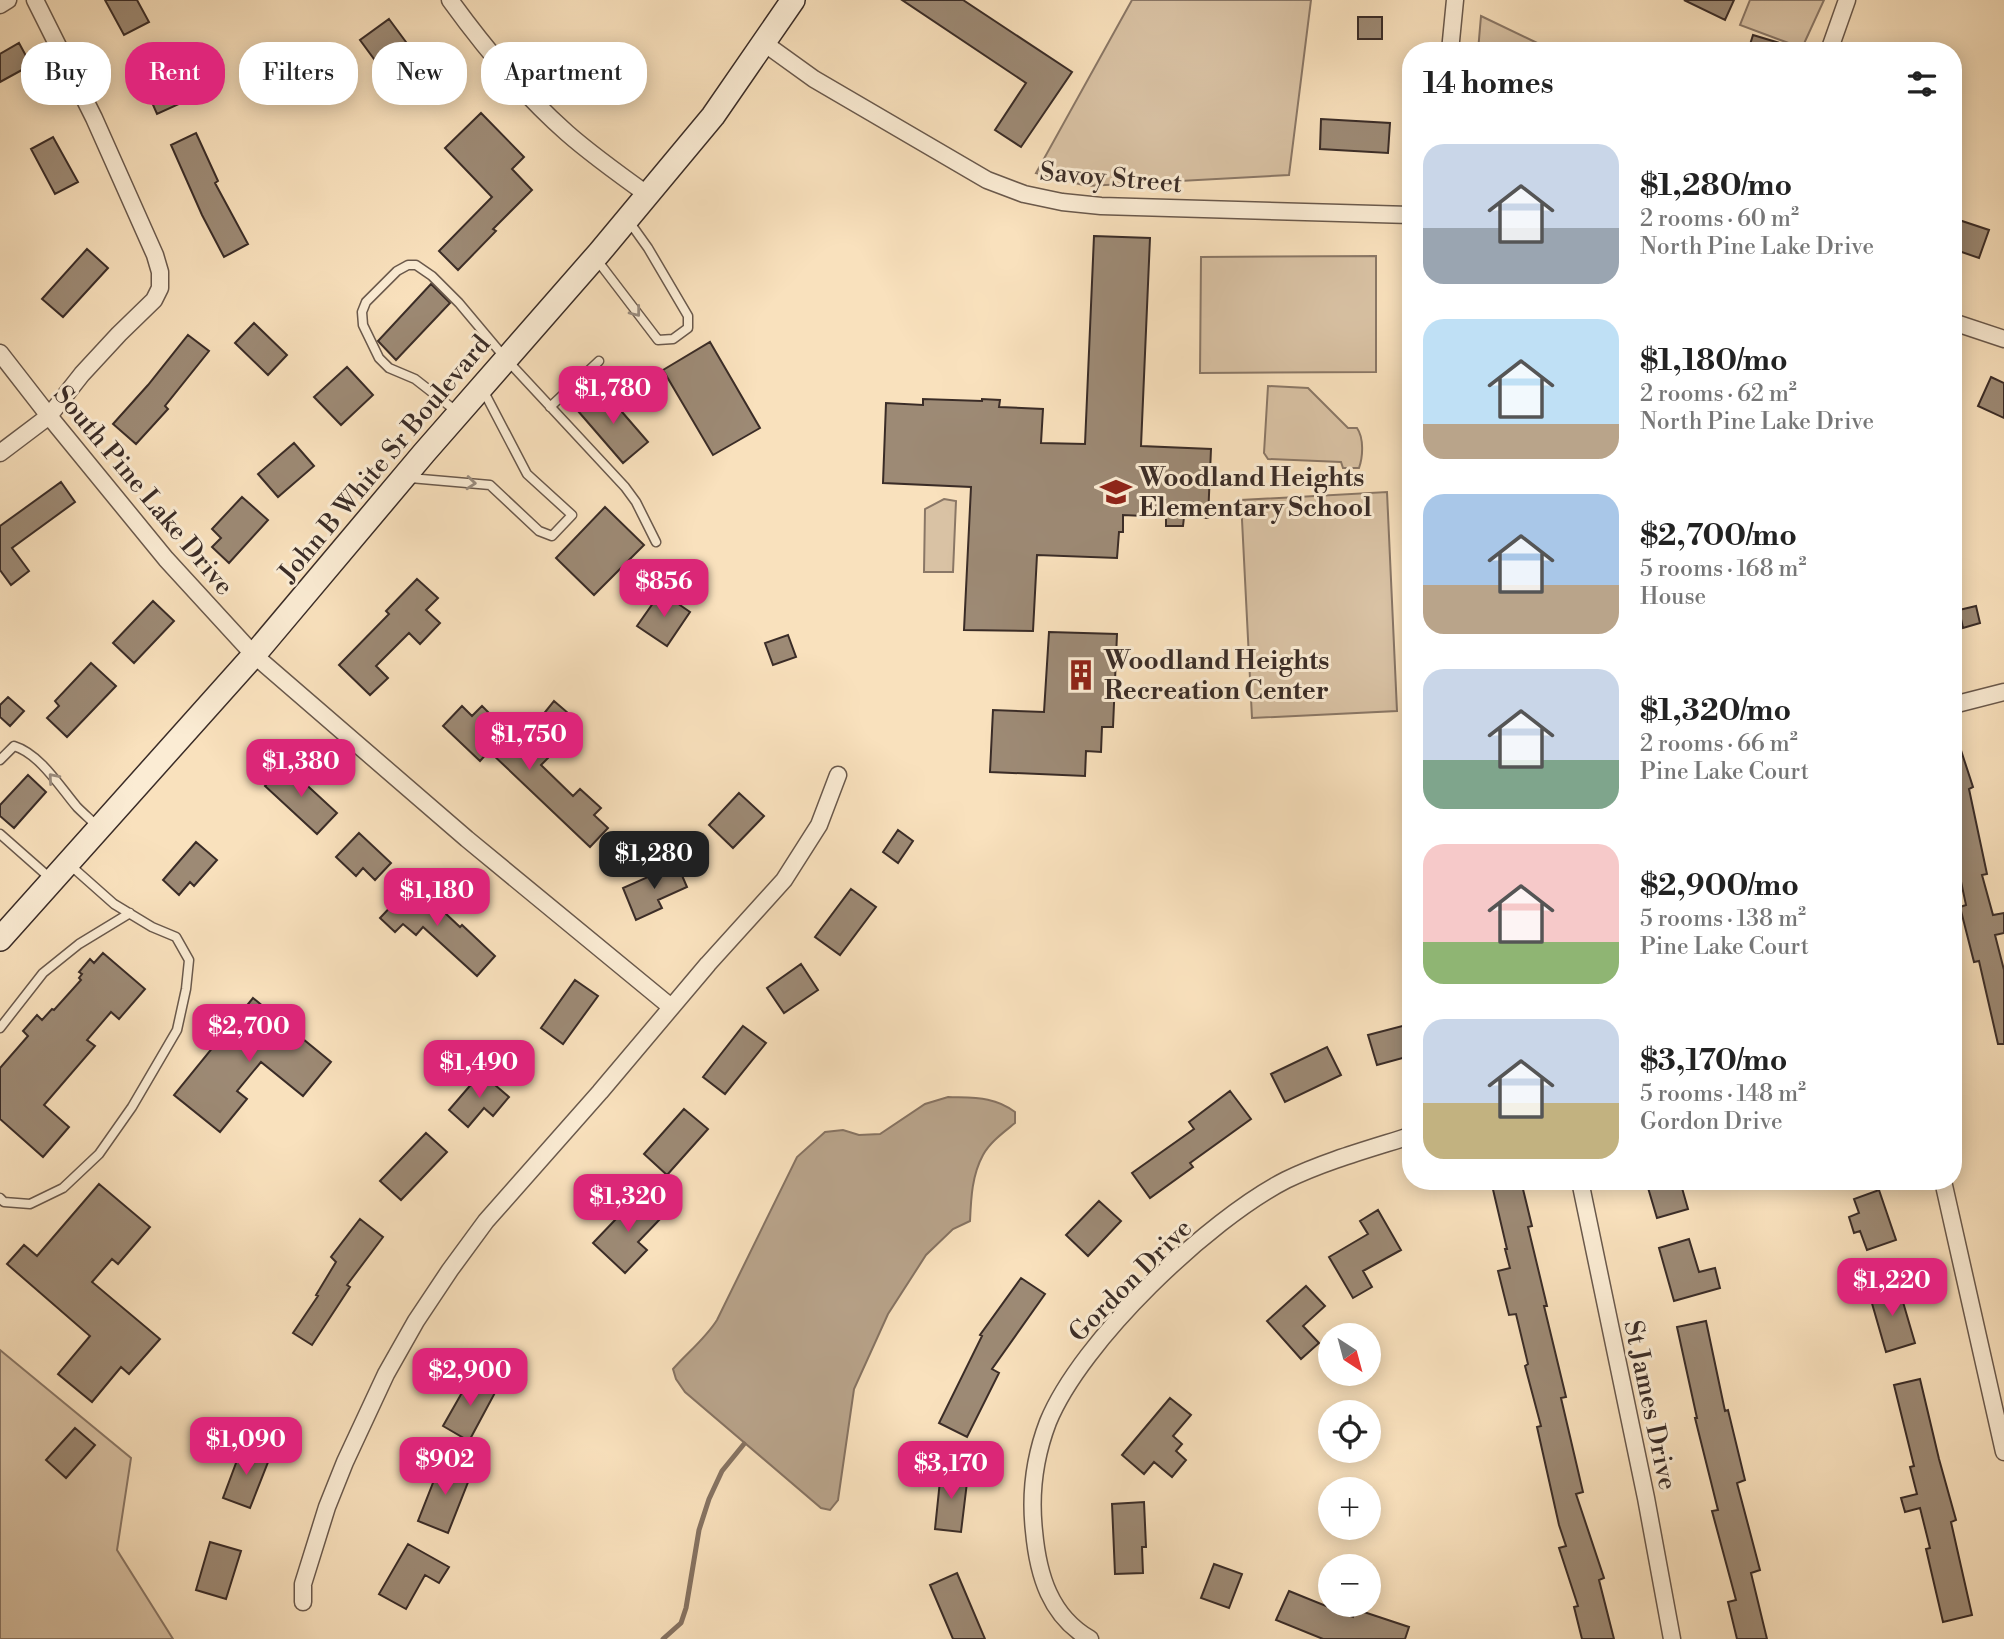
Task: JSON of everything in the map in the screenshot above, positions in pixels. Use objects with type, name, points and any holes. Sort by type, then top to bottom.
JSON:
[{"type":"main road","name":"John B White Sr Boulevard","points":[[0,939],[254,655],[403,478],[628,219],[713,116],[793,0]]},
{"type":"street","points":[[0,5],[8,0]]},
{"type":"street","points":[[0,453],[49,416],[82,374],[154,300],[160,288],[160,272],[155,255],[94,118],[35,0]]},
{"type":"street","points":[[450,0],[478,40],[565,131],[648,195]]},
{"type":"street","points":[[1451,42],[1455,0]]},
{"type":"street","points":[[1832,42],[1847,0]]},
{"type":"street","name":"Savoy Street","points":[[764,43],[814,79],[927,146],[987,180],[1024,194],[1101,206],[1402,215]]},
{"type":"street","points":[[1962,325],[2004,339]]},
{"type":"street","name":"South Pine Lake Drive","points":[[0,353],[166,559],[254,655],[467,839],[671,1007]]},
{"type":"street","points":[[1962,703],[2004,692]]},
{"type":"street","points":[[303,1602],[303,1584],[327,1507],[345,1462],[386,1374],[416,1321],[486,1221],[784,880],[819,825],[838,775]]},
{"type":"street","name":"Gordon Drive","points":[[1090,1639],[1065,1621],[1052,1601],[1040,1569],[1034,1532],[1032,1493],[1037,1458],[1048,1423],[1063,1391],[1083,1361],[1117,1321],[1170,1268],[1232,1215],[1276,1186],[1314,1168],[1402,1139]]},
{"type":"street","name":"St James Drive","points":[[1582,1190],[1646,1498],[1672,1639]]},
{"type":"street","points":[[1945,1190],[2004,1452]]},
{"type":"lane","points":[[595,258],[658,340],[673,339],[688,328],[688,316],[628,219]]},
{"type":"lane","points":[[459,413],[415,379],[389,368],[379,358],[363,325],[362,312],[366,302],[397,271],[408,265],[416,265],[432,276],[459,303],[506,359],[625,487],[636,502],[656,542]]},
{"type":"lane","points":[[550,407],[599,361]]},
{"type":"lane","points":[[403,478],[490,485],[539,531],[552,536],[572,515],[527,474],[482,387]]},
{"type":"lane","points":[[0,760],[15,746],[24,749],[100,828]]},
{"type":"lane","points":[[0,834],[152,927],[176,937],[188,960],[186,989],[177,1030],[132,1107],[99,1154],[63,1188],[30,1204],[4,1202],[0,1198]]},
{"type":"lane","points":[[0,1028],[43,973],[79,944],[130,914]]},
{"type":"shaded area","points":[[1132,0],[1311,0],[1289,175],[1087,186],[1036,173]]},
{"type":"shaded area","points":[[1750,0],[1824,0],[1805,42],[1786,42],[1740,25]]},
{"type":"shaded area","points":[[1481,16],[1535,42],[1479,42]]},
{"type":"shaded area","points":[[1376,256],[1376,372],[1200,373],[1201,257]]},
{"type":"shaded area","points":[[1268,386],[1308,388],[1348,428],[1357,428],[1362,448],[1359,468],[1343,468],[1341,462],[1268,459],[1264,453]]},
{"type":"shaded area","points":[[1387,492],[1397,711],[1252,718],[1241,500]]},
{"type":"shaded area","points":[[944,499],[956,501],[953,572],[924,572],[925,509]]},
{"type":"shaded area","points":[[948,1097],[983,1099],[999,1103],[1015,1112],[1015,1123],[989,1146],[979,1163],[973,1187],[970,1221],[953,1229],[926,1255],[888,1314],[854,1389],[838,1500],[830,1510],[821,1508],[685,1392],[673,1369],[717,1320],[797,1157],[825,1132],[843,1130],[859,1135],[880,1134],[925,1104]]},
{"type":"shaded area","points":[[0,1350],[131,1458],[117,1550],[173,1639],[0,1639]]},
{"type":"building","points":[[105,0],[137,0],[149,22],[124,35]]},
{"type":"building","points":[[902,0],[963,0],[1072,72],[1021,147],[995,130],[1026,83]]},
{"type":"building","points":[[1684,0],[1734,0],[1725,20]]},
{"type":"building","points":[[1358,17],[1382,17],[1382,39],[1358,39]]},
{"type":"building","points":[[389,19],[406,42],[372,42],[372,56],[360,40]]},
{"type":"building","points":[[1753,35],[1776,42],[1751,42]]},
{"type":"building","points":[[19,43],[21,47],[21,70],[0,82],[0,54]]},
{"type":"building","points":[[153,105],[177,105],[157,114]]},
{"type":"building","points":[[481,113],[524,157],[512,169],[532,190],[493,229],[496,231],[458,270],[439,251],[492,197],[445,148]]},
{"type":"building","points":[[1321,119],[1390,123],[1388,153],[1320,149]]},
{"type":"building","points":[[196,133],[218,181],[215,183],[248,244],[224,257],[171,145]]},
{"type":"building","points":[[53,137],[78,182],[55,194],[31,149]]},
{"type":"building","points":[[1962,221],[1989,230],[1979,258],[1962,252]]},
{"type":"building","points":[[1094,236],[1150,238],[1141,446],[1211,449],[1208,518],[1184,517],[1183,526],[1166,526],[1166,517],[1123,515],[1123,532],[1119,532],[1117,558],[1037,555],[1033,631],[964,630],[971,487],[883,483],[886,403],[923,405],[923,399],[1000,400],[999,407],[1043,409],[1041,443],[1085,444]]},
{"type":"building","points":[[87,249],[108,268],[63,317],[42,299]]},
{"type":"building","points":[[431,284],[450,303],[396,360],[378,341]]},
{"type":"building","points":[[254,323],[287,355],[268,375],[235,343]]},
{"type":"building","points":[[188,335],[209,351],[165,406],[168,409],[136,444],[113,424]]},
{"type":"building","points":[[710,342],[760,428],[713,455],[663,370]]},
{"type":"building","points":[[347,367],[373,395],[341,425],[314,397]]},
{"type":"building","points":[[1991,377],[2004,383],[2004,418],[1978,406]]},
{"type":"building","points":[[603,390],[648,442],[623,463],[578,411]]},
{"type":"building","points":[[294,443],[314,466],[278,497],[258,474]]},
{"type":"building","points":[[61,482],[75,502],[12,548],[29,571],[11,585],[0,570],[0,526]]},
{"type":"building","points":[[242,497],[268,520],[229,563],[212,547],[221,538],[212,529]]},
{"type":"building","points":[[605,507],[644,545],[594,595],[556,558]]},
{"type":"building","points":[[417,579],[438,598],[426,610],[440,623],[420,644],[409,633],[376,666],[388,678],[370,695],[339,665],[389,614],[386,611]]},
{"type":"building","points":[[661,592],[690,612],[667,646],[637,626]]},
{"type":"building","points":[[153,601],[174,621],[134,663],[113,643]]},
{"type":"building","points":[[1976,606],[1980,623],[1963,628],[1962,609]]},
{"type":"building","name":"Woodland Heights Recreation Center","points":[[1049,632],[1117,634],[1113,727],[1102,727],[1101,752],[1086,751],[1085,776],[990,772],[993,710],[1044,712]]},
{"type":"building","points":[[788,635],[796,657],[773,665],[765,643]]},
{"type":"building","points":[[91,663],[116,686],[67,737],[47,718],[59,706],[55,701]]},
{"type":"building","points":[[8,697],[24,711],[10,726],[0,717],[0,705]]},
{"type":"building","points":[[554,701],[568,713],[550,733],[537,722]]},
{"type":"building","points":[[462,706],[472,716],[482,706],[497,721],[489,730],[515,755],[523,748],[528,752],[540,740],[553,753],[541,765],[573,796],[580,789],[601,808],[594,815],[608,828],[590,847],[489,751],[480,761],[443,726]]},
{"type":"building","points":[[1962,753],[1973,787],[1969,789],[1987,874],[1982,875],[1993,915],[2004,913],[2004,933],[1995,935],[2004,970],[2004,1044],[1998,1044],[1979,961],[1974,962],[1962,915],[1962,906],[1966,905],[1962,886]]},
{"type":"building","points":[[285,765],[337,813],[317,834],[265,786]]},
{"type":"building","points":[[28,775],[46,792],[14,828],[0,816],[0,805]]},
{"type":"building","points":[[739,793],[764,816],[733,848],[709,825]]},
{"type":"building","points":[[898,830],[913,841],[898,863],[883,852]]},
{"type":"building","points":[[359,833],[391,863],[375,880],[363,868],[356,876],[336,857]]},
{"type":"building","points":[[196,842],[217,860],[194,886],[190,882],[179,895],[163,880]]},
{"type":"building","points":[[677,864],[687,887],[658,900],[662,908],[636,920],[623,888]]},
{"type":"building","points":[[413,883],[495,956],[477,976],[423,927],[416,935],[403,924],[395,932],[380,918]]},
{"type":"building","points":[[851,889],[876,907],[840,955],[815,937]]},
{"type":"building","points":[[103,953],[145,989],[119,1019],[111,1012],[87,1040],[95,1046],[44,1105],[69,1127],[43,1157],[0,1119],[0,1068],[28,1036],[23,1031],[37,1015],[42,1020],[54,1010],[81,980],[79,978],[82,974],[79,972],[90,959],[94,963]]},
{"type":"building","points":[[801,964],[818,990],[784,1013],[767,988]]},
{"type":"building","points":[[575,980],[598,996],[563,1044],[541,1028]]},
{"type":"building","points":[[253,998],[331,1062],[303,1096],[261,1062],[237,1091],[247,1099],[220,1132],[174,1095]]},
{"type":"building","points":[[743,1026],[766,1043],[725,1094],[703,1077]]},
{"type":"building","points":[[1402,1026],[1402,1058],[1377,1065],[1368,1035]]},
{"type":"building","points":[[1327,1047],[1341,1075],[1285,1102],[1271,1074]]},
{"type":"building","points":[[481,1073],[509,1097],[493,1116],[484,1108],[468,1127],[449,1110]]},
{"type":"building","points":[[1230,1091],[1251,1119],[1190,1163],[1193,1167],[1150,1198],[1132,1173],[1194,1129],[1189,1122]]},
{"type":"building","points":[[684,1109],[708,1129],[667,1175],[644,1154]]},
{"type":"building","points":[[426,1133],[447,1152],[401,1200],[380,1181]]},
{"type":"building","points":[[99,1184],[150,1227],[118,1264],[112,1259],[92,1282],[160,1339],[129,1374],[121,1367],[92,1402],[58,1374],[90,1336],[7,1264],[24,1245],[37,1256]]},
{"type":"building","points":[[1493,1190],[1523,1190],[1532,1226],[1528,1227],[1547,1306],[1544,1306],[1566,1397],[1561,1398],[1583,1492],[1576,1494],[1604,1578],[1599,1580],[1614,1639],[1582,1639],[1574,1607],[1578,1606],[1559,1548],[1566,1546],[1537,1427],[1541,1426],[1525,1366],[1528,1364],[1516,1314],[1509,1315],[1498,1271],[1510,1268]]},
{"type":"building","points":[[1649,1190],[1683,1190],[1688,1209],[1657,1218]]},
{"type":"building","points":[[1879,1190],[1896,1240],[1867,1250],[1860,1231],[1854,1233],[1849,1217],[1859,1213],[1854,1199]]},
{"type":"building","points":[[639,1195],[662,1217],[638,1242],[647,1250],[625,1273],[593,1243]]},
{"type":"building","points":[[1099,1201],[1121,1221],[1088,1256],[1066,1235]]},
{"type":"building","points":[[1378,1210],[1401,1250],[1363,1271],[1372,1287],[1353,1298],[1329,1257],[1368,1234],[1360,1221]]},
{"type":"building","points":[[360,1219],[383,1237],[347,1285],[350,1287],[312,1345],[293,1333],[318,1296],[316,1295],[336,1262],[331,1257]]},
{"type":"building","points":[[1689,1239],[1699,1272],[1715,1268],[1720,1288],[1674,1301],[1659,1248]]},
{"type":"building","points":[[1021,1278],[1045,1294],[992,1369],[999,1373],[967,1437],[939,1423],[982,1336],[980,1335]]},
{"type":"building","points":[[1898,1285],[1915,1343],[1886,1352],[1869,1293]]},
{"type":"building","points":[[1306,1286],[1325,1306],[1303,1326],[1318,1344],[1301,1359],[1267,1321]]},
{"type":"building","points":[[1706,1321],[1725,1411],[1728,1410],[1745,1480],[1737,1483],[1760,1570],[1751,1573],[1767,1639],[1737,1639],[1728,1602],[1736,1600],[1712,1511],[1718,1510],[1695,1418],[1677,1327]]},
{"type":"building","points":[[472,1375],[497,1389],[469,1441],[443,1426]]},
{"type":"building","points":[[1920,1379],[1956,1520],[1951,1522],[1972,1615],[1943,1622],[1926,1549],[1930,1548],[1920,1508],[1905,1512],[1901,1498],[1917,1494],[1910,1467],[1914,1466],[1894,1385]]},
{"type":"building","points":[[1170,1398],[1191,1415],[1173,1436],[1182,1444],[1176,1451],[1186,1460],[1172,1477],[1154,1462],[1144,1474],[1122,1455]]},
{"type":"building","points":[[75,1428],[95,1445],[66,1478],[46,1460]]},
{"type":"building","points":[[242,1447],[270,1457],[250,1508],[223,1498]]},
{"type":"building","points":[[442,1460],[472,1472],[448,1533],[418,1521]]},
{"type":"building","points":[[941,1471],[968,1474],[961,1532],[935,1529]]},
{"type":"building","points":[[1144,1502],[1146,1547],[1142,1547],[1143,1573],[1115,1574],[1112,1504]]},
{"type":"building","points":[[210,1542],[241,1551],[226,1599],[196,1590]]},
{"type":"building","points":[[408,1544],[449,1567],[439,1583],[425,1575],[406,1609],[379,1594]]},
{"type":"building","points":[[1214,1564],[1242,1574],[1229,1608],[1201,1598]]},
{"type":"building","points":[[957,1573],[985,1639],[953,1639],[930,1585]]},
{"type":"building","points":[[1289,1591],[1318,1603],[1318,1617],[1379,1617],[1409,1627],[1405,1639],[1323,1639],[1276,1620]]},
{"type":"waterway","points":[[663,1639],[681,1623],[686,1608],[699,1530],[709,1499],[722,1471],[744,1444]]},
{"type":"place","name":"Woodland Heights Elementary School","points":[[1116,492]]},
{"type":"place","name":"Woodland Heights Recreation Center","points":[[1081,675]]}]
